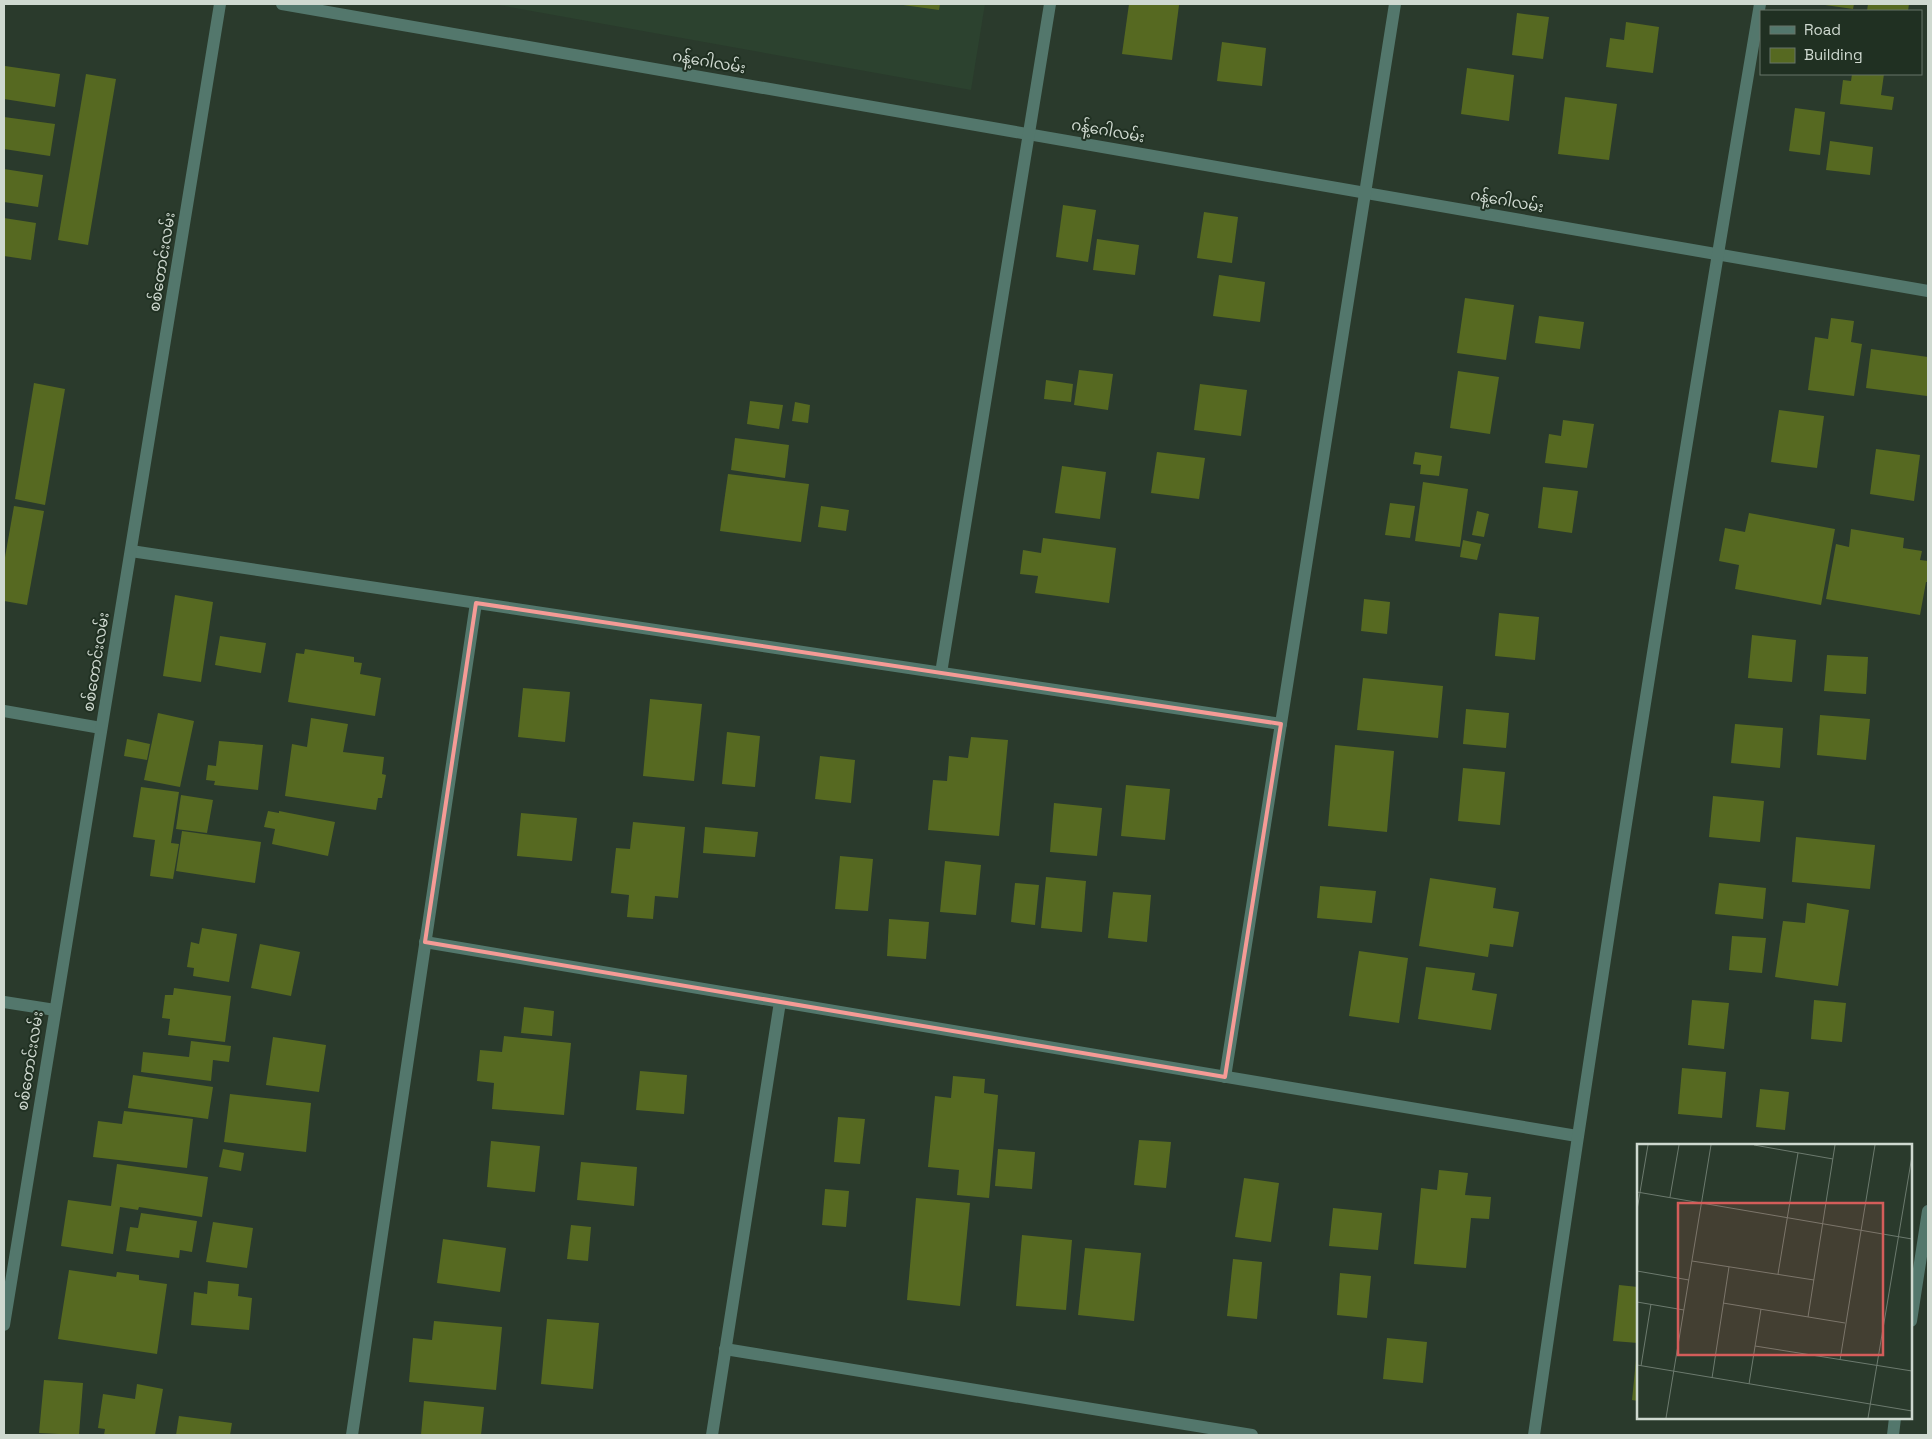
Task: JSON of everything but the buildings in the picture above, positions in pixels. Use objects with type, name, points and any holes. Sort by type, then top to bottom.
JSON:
[{"type":"street","name":"စစ်တောင်းလမ်း","points":[[4,1325],[220,4]]},
{"type":"street","name":"ဂန့်ဂေါလမ်း","points":[[282,4],[1928,291]]},
{"type":"street","points":[[941,673],[1050,4]]},
{"type":"street","points":[[1224,1077],[1395,4]]},
{"type":"street","points":[[1534,1435],[1577,1136],[1718,254],[1760,4]]},
{"type":"street","points":[[131,551],[1280,724]]},
{"type":"street","points":[[352,1435],[476,603]]},
{"type":"street","points":[[4,712],[101,728]]},
{"type":"street","points":[[425,942],[1577,1136]]},
{"type":"street","points":[[4,1002],[55,1010]]},
{"type":"street","points":[[712,1435],[780,1002]]},
{"type":"street","points":[[1912,1315],[1928,1211]]},
{"type":"street","points":[[726,1349],[1252,1435]]},
{"type":"street","points":[[1893,1435],[1896,1419]]},
{"type":"highlighted area","points":[[476,603],[1281,724],[1225,1077],[425,942]]},
{"type":"shaded area","points":[[493,4],[985,4],[971,90]]}]
